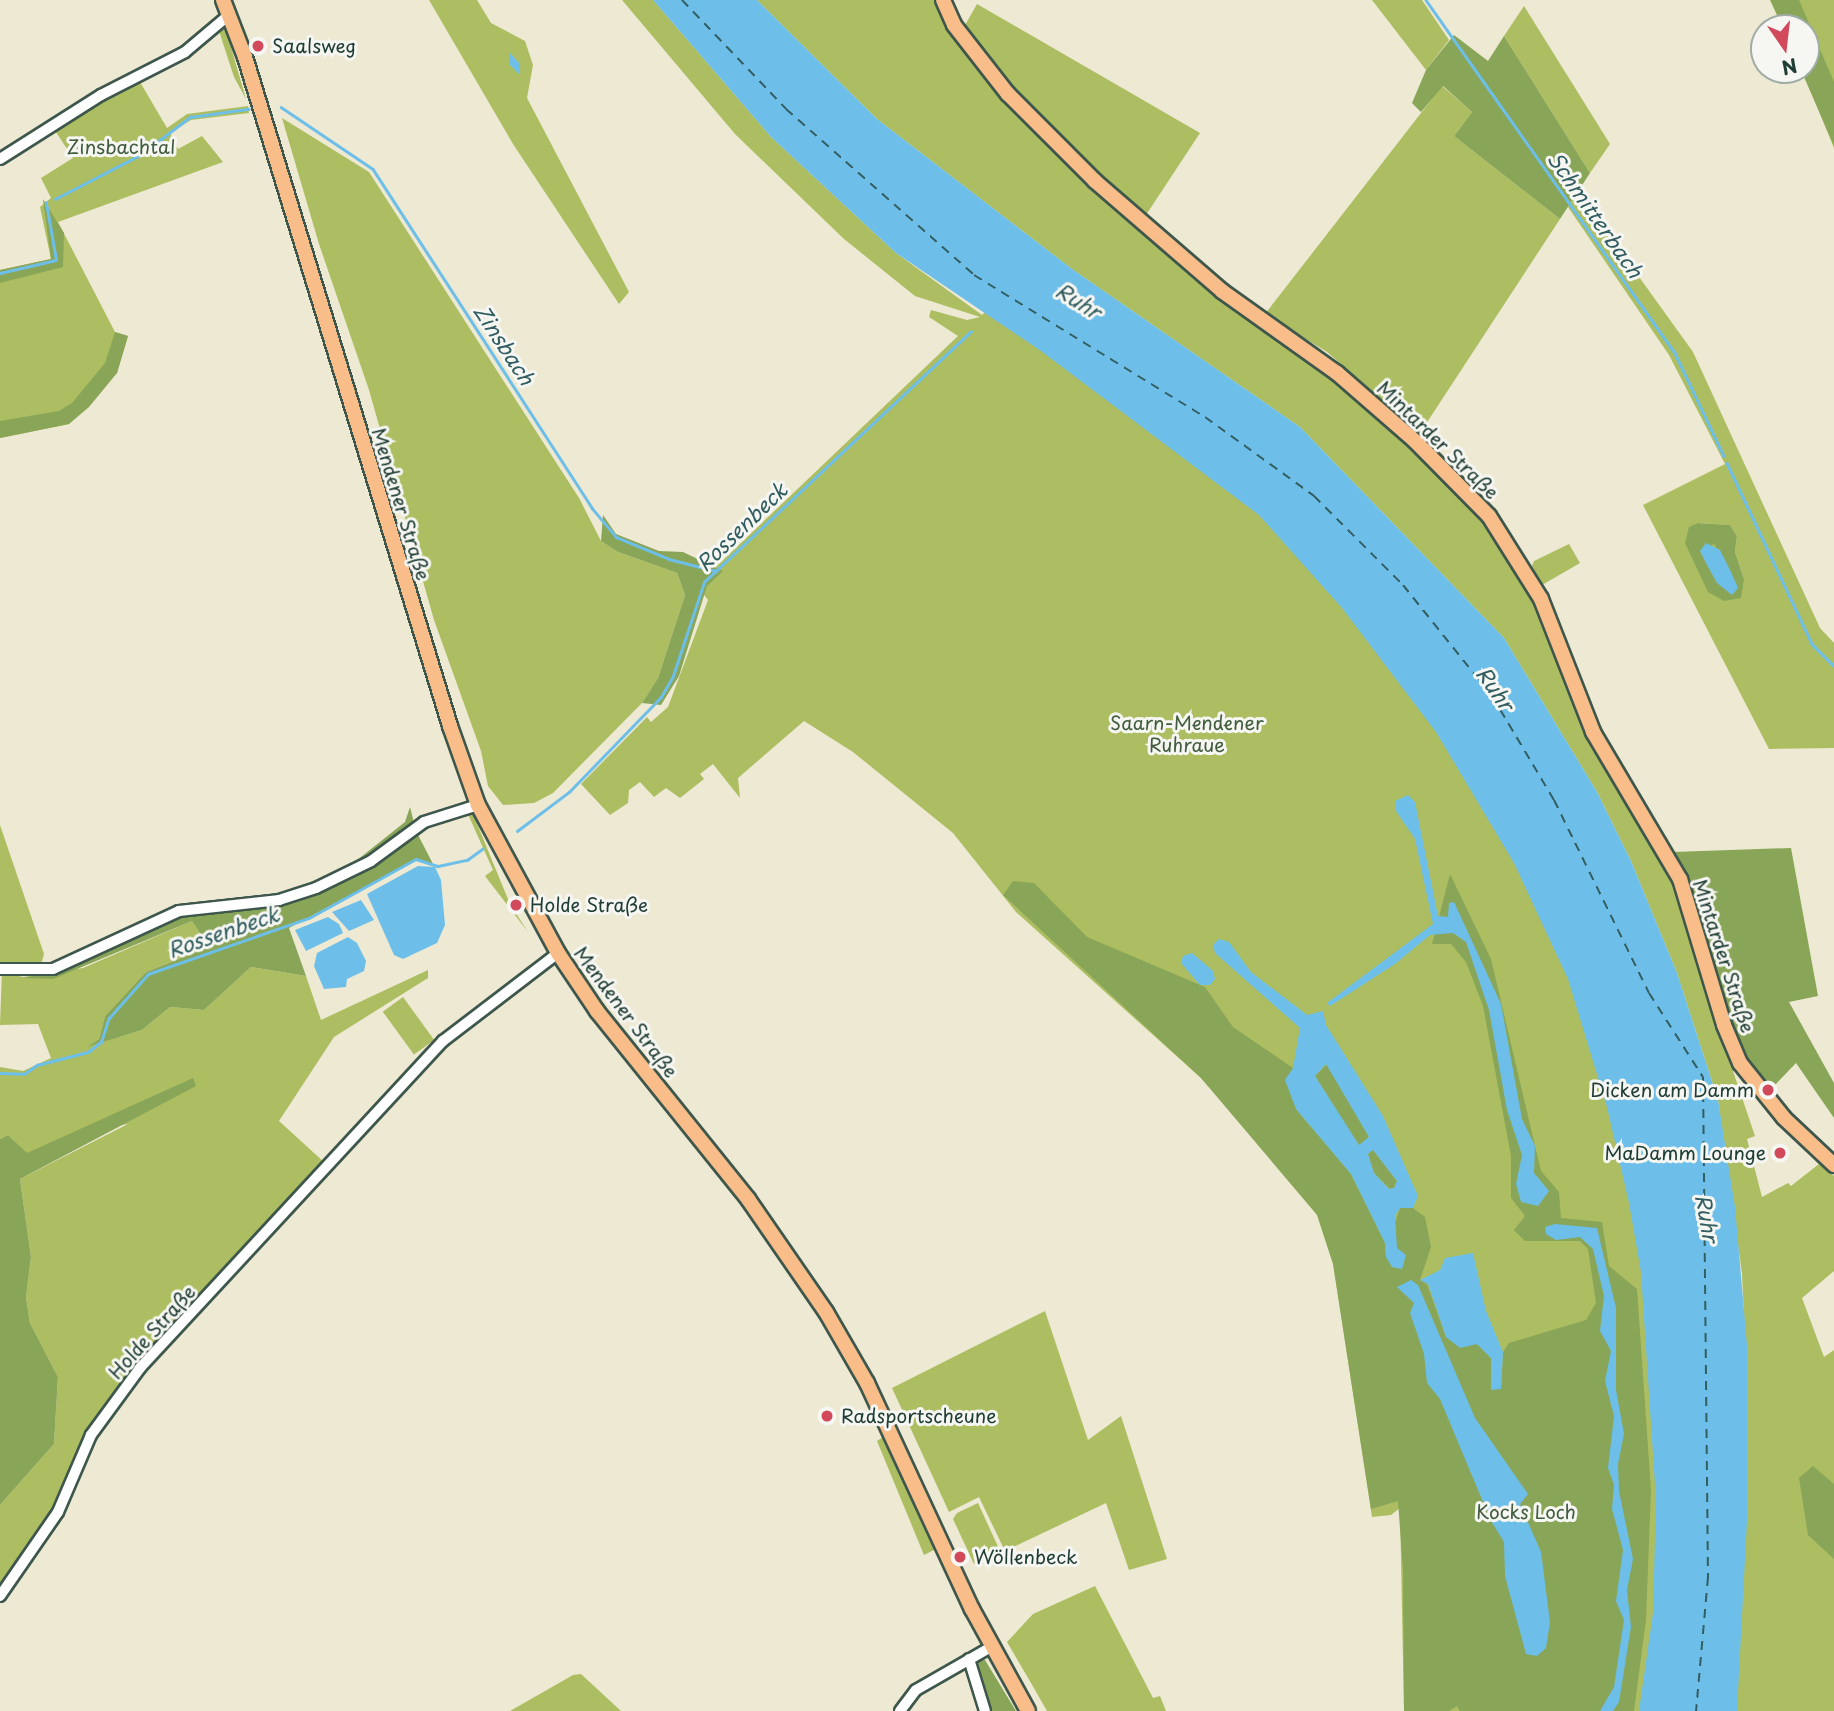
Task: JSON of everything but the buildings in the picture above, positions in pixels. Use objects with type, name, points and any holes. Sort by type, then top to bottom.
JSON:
[{"type":"main road","name":"Mendener Straße","points":[[223,0],[450,726],[478,805],[558,953],[597,1011],[748,1199],[826,1312],[889,1428],[991,1647],[1028,1711]]},
{"type":"main road","name":"Mintarder Straße","points":[[943,0],[954,25],[1008,94],[1095,181],[1205,278],[1337,373],[1415,441],[1489,516],[1541,599],[1593,732],[1679,879],[1724,1025],[1740,1063],[1784,1118],[1834,1165]]},
{"type":"street","points":[[0,159],[101,95],[185,52],[229,15]]},
{"type":"street","points":[[0,969],[53,969],[179,911],[279,900],[316,888],[370,861],[424,822],[478,805]]},
{"type":"street","name":"Holde Straße","points":[[0,1596],[58,1511],[91,1434],[140,1368],[443,1041],[558,953]]},
{"type":"street","points":[[900,1711],[916,1690],[991,1647]]},
{"type":"street","points":[[969,1659],[985,1711]]},
{"type":"green space","points":[[429,0],[477,0],[491,23],[525,41],[533,65],[527,98],[629,292],[619,304],[513,144]]},
{"type":"green space","name":"Saarn-Mendener Ruhraue","points":[[622,0],[653,0],[771,137],[896,253],[982,315],[1016,284],[1223,427],[1328,523],[1489,713],[1554,830],[1618,967],[1656,1079],[1689,1264],[1697,1381],[1747,1382],[1742,1274],[1718,1100],[1677,973],[1631,861],[1597,792],[1504,638],[1300,427],[1072,269],[877,119],[757,0],[937,0],[961,40],[1025,118],[1173,258],[1333,375],[1416,447],[1502,541],[1538,604],[1591,734],[1675,882],[1729,1046],[1740,1067],[1733,1071],[1755,1136],[1747,1139],[1762,1197],[1788,1183],[1791,1186],[1819,1164],[1834,1176],[1834,1271],[1802,1298],[1824,1357],[1834,1350],[1834,1711],[1404,1711],[1400,1508],[1391,1515],[1372,1517],[1333,1263],[1317,1214],[1296,1185],[1201,1078],[1016,912],[953,833],[853,752],[804,721],[738,778],[740,798],[713,764],[700,774],[704,779],[680,798],[666,788],[654,797],[640,782],[629,790],[628,803],[610,815],[581,784],[647,717],[651,722],[668,707],[708,600],[698,587],[701,581],[958,336],[929,317],[931,310],[967,320],[980,317],[915,296],[844,239],[735,134]]},
{"type":"green space","points":[[1372,0],[1422,0],[1449,40],[1426,70]]},
{"type":"green space","points":[[1770,0],[1799,0],[1805,14],[1776,14]]},
{"type":"green space","points":[[1772,0],[1834,0],[1834,148],[1808,84],[1820,84],[1820,14],[1789,14]]},
{"type":"green space","points":[[977,4],[1200,133],[1144,218],[1028,109],[964,27]]},
{"type":"green space","points":[[1524,6],[1610,144],[1590,173],[1504,36]]},
{"type":"green space","points":[[218,28],[226,30],[246,99],[234,77]]},
{"type":"green space","points":[[1454,35],[1488,61],[1504,36],[1590,173],[1560,219],[1454,136],[1472,112],[1443,86],[1421,112],[1412,103],[1426,70]]},
{"type":"green space","points":[[1820,49],[1834,82],[1834,146],[1807,84],[1820,84]]},
{"type":"green space","name":"Zinsbachtal","points":[[140,82],[167,128],[187,114],[248,106],[249,113],[191,120],[170,133],[178,149],[202,136],[223,162],[58,222],[115,332],[128,336],[117,373],[69,424],[0,438],[0,270],[51,259],[40,207],[51,198],[41,178],[73,158],[54,129],[97,101]]},
{"type":"green space","points":[[1442,86],[1472,112],[1454,136],[1560,219],[1420,433],[1327,352],[1265,314]]},
{"type":"green space","points":[[282,118],[369,172],[579,498],[601,541],[618,552],[677,573],[685,595],[658,678],[642,703],[553,793],[534,803],[503,805],[488,786],[481,751],[434,620],[369,390],[319,244]]},
{"type":"green space","points":[[1578,192],[1693,352],[1820,628],[1834,643],[1834,748],[1769,749],[1643,505],[1725,464],[1669,355],[1568,207]],"holes":[[[1698,523],[1730,525],[1737,536],[1735,552],[1744,579]]]},
{"type":"green space","points":[[43,199],[64,233],[63,267],[0,283],[0,270],[51,259]]},
{"type":"green space","points":[[115,332],[128,336],[117,373],[89,407],[69,424],[0,438],[0,421],[59,411],[72,403],[105,363]]},
{"type":"green space","points":[[603,515],[616,534],[659,551],[683,552],[723,571],[707,586],[679,676],[661,705],[642,703],[658,678],[685,595],[677,573],[618,552],[601,541]]},
{"type":"green space","points":[[1698,523],[1730,525],[1737,536],[1735,552],[1744,579],[1741,598],[1724,601],[1708,592],[1685,543],[1689,527]],"holes":[[[1714,544],[1731,572],[1717,583],[1700,551]]]},
{"type":"green space","points":[[1569,544],[1580,563],[1542,585],[1532,566],[1534,561]]},
{"type":"green space","points":[[410,807],[416,831],[433,864],[416,860],[289,928],[306,976],[251,967],[204,1010],[170,1007],[142,1030],[87,1047],[99,1039],[105,1016],[146,972],[209,947],[192,921],[53,979],[23,978],[58,971],[179,914],[271,905],[342,872],[405,822]]},
{"type":"green space","points":[[467,812],[473,814],[510,904],[528,932],[485,876],[493,870]]},
{"type":"green space","points":[[0,825],[44,954],[40,968],[0,965]]},
{"type":"green space","points":[[1791,848],[1818,996],[1789,1002],[1834,1083],[1834,1118],[1796,1063],[1774,1086],[1762,1086],[1743,1061],[1673,852]]},
{"type":"green space","name":"Kocks Loch","points":[[1450,874],[1491,959],[1541,1171],[1559,1192],[1561,1218],[1602,1222],[1609,1266],[1637,1289],[1651,1490],[1646,1620],[1634,1711],[1460,1711],[1457,1706],[1449,1711],[1404,1711],[1403,1570],[1398,1501],[1371,1509],[1333,1264],[1317,1215],[1201,1078],[1003,895],[1013,881],[1034,883],[1087,937],[1205,987],[1233,1027],[1293,1068],[1296,1109],[1351,1174],[1385,1243],[1386,1257],[1397,1248],[1392,1232],[1400,1208],[1413,1208],[1425,1217],[1431,1247],[1420,1280],[1427,1284],[1446,1337],[1477,1344],[1491,1358],[1491,1389],[1501,1388],[1503,1352],[1509,1343],[1586,1320],[1596,1303],[1588,1249],[1580,1241],[1525,1241],[1514,1230],[1525,1216],[1511,1198],[1511,1156],[1483,1006],[1466,962],[1451,944],[1432,944]]},
{"type":"green space","points":[[192,921],[209,947],[146,972],[105,1016],[99,1039],[89,1046],[142,1030],[170,1007],[204,1010],[251,967],[306,976],[321,1020],[428,970],[428,978],[334,1037],[279,1121],[325,1163],[126,1376],[94,1421],[56,1510],[0,1590],[0,1505],[54,1444],[58,1377],[30,1323],[26,1297],[31,1257],[20,1179],[128,1124],[76,1133],[27,1154],[8,1135],[0,1139],[0,1067],[23,1071],[51,1058],[38,1024],[0,1025],[2,972],[23,977],[83,968]]},
{"type":"green space","points":[[403,997],[434,1040],[414,1055],[383,1012]]},
{"type":"green space","points":[[1327,1064],[1369,1137],[1359,1146],[1315,1076]]},
{"type":"green space","points":[[193,1078],[196,1086],[20,1179],[31,1257],[26,1297],[30,1323],[58,1377],[54,1444],[0,1505],[0,1139],[8,1135],[27,1153]]},
{"type":"green space","points":[[1373,1150],[1397,1181],[1394,1188],[1390,1189],[1374,1173],[1368,1154]]},
{"type":"green space","points":[[1045,1311],[1088,1440],[1121,1416],[1167,1559],[1129,1570],[1106,1503],[1005,1551],[979,1497],[949,1512],[892,1388]]},
{"type":"green space","points":[[883,1437],[938,1548],[924,1555],[877,1441]]},
{"type":"green space","points":[[1813,1466],[1834,1484],[1834,1559],[1808,1535],[1799,1478]]},
{"type":"green space","points":[[978,1503],[1000,1551],[974,1564],[953,1519],[957,1513]]},
{"type":"green space","points":[[1095,1586],[1153,1698],[1160,1696],[1166,1711],[1047,1711],[1007,1642],[1033,1614]]},
{"type":"green space","points":[[985,1660],[1016,1711],[988,1711],[976,1661]]},
{"type":"green space","points":[[581,1674],[621,1711],[510,1711],[573,1675]]},
{"type":"water","name":"Ruhr","points":[[653,0],[757,0],[877,119],[1072,269],[1300,427],[1504,638],[1597,792],[1631,861],[1677,973],[1718,1100],[1735,1207],[1747,1345],[1747,1521],[1737,1711],[1639,1711],[1653,1613],[1656,1500],[1641,1272],[1629,1203],[1607,1107],[1568,979],[1514,863],[1436,732],[1342,608],[1259,515],[1041,351],[896,253],[771,137]]},
{"type":"water","points":[[510,53],[520,64],[519,74],[509,64]]},
{"type":"water","points":[[1706,543],[1720,550],[1738,588],[1732,595],[1717,583],[1700,551]]},
{"type":"water","points":[[1408,795],[1415,802],[1438,916],[1448,917],[1449,903],[1454,902],[1501,1004],[1522,1119],[1535,1146],[1534,1173],[1549,1191],[1538,1206],[1521,1202],[1516,1184],[1522,1155],[1507,1110],[1489,1010],[1466,942],[1453,933],[1430,935],[1395,964],[1330,1006],[1327,1003],[1433,924],[1415,839],[1396,811],[1395,801]]},
{"type":"water","points":[[418,866],[435,867],[441,880],[445,925],[437,943],[403,959],[394,955],[367,894]]},
{"type":"water","points":[[361,900],[374,920],[349,931],[332,912]]},
{"type":"water","points":[[328,917],[339,924],[343,933],[306,951],[295,930]]},
{"type":"water","points":[[348,937],[357,943],[366,961],[364,971],[347,979],[346,987],[324,989],[314,966],[317,953]]},
{"type":"water","points":[[1219,939],[1229,942],[1251,972],[1307,1015],[1323,1011],[1326,1025],[1383,1116],[1418,1196],[1413,1208],[1400,1208],[1395,1216],[1397,1248],[1406,1255],[1402,1269],[1392,1267],[1386,1257],[1385,1243],[1351,1174],[1296,1109],[1285,1080],[1293,1068],[1300,1028],[1215,953],[1213,945]],"holes":[[[1326,1064],[1369,1137],[1359,1145],[1315,1076]],[[1373,1150],[1397,1181],[1394,1188],[1389,1189],[1374,1173],[1368,1154]]]},
{"type":"water","points":[[1192,953],[1213,971],[1215,979],[1210,985],[1200,985],[1181,963],[1183,956]]},
{"type":"water","points":[[1555,1224],[1597,1228],[1616,1308],[1616,1390],[1624,1434],[1618,1464],[1619,1491],[1633,1559],[1627,1590],[1631,1627],[1619,1702],[1613,1711],[1600,1711],[1614,1687],[1624,1620],[1616,1601],[1623,1550],[1612,1509],[1614,1485],[1608,1468],[1614,1416],[1605,1381],[1611,1351],[1600,1331],[1604,1296],[1593,1249],[1580,1237],[1556,1240],[1546,1234],[1545,1227]]},
{"type":"water","points":[[1473,1253],[1486,1311],[1503,1352],[1501,1389],[1491,1390],[1491,1358],[1477,1344],[1460,1348],[1446,1337],[1428,1284],[1420,1280],[1440,1270],[1445,1258]]},
{"type":"water","points":[[1411,1280],[1418,1285],[1475,1418],[1528,1494],[1520,1504],[1541,1552],[1550,1622],[1546,1648],[1537,1656],[1526,1654],[1505,1576],[1504,1542],[1491,1521],[1440,1399],[1427,1383],[1424,1354],[1410,1313],[1414,1303],[1397,1287]]},
{"type":"waterway","name":"Schmitterbach","points":[[1426,0],[1675,353],[1724,456]]},
{"type":"waterway","name":"Zinsbach","points":[[281,107],[373,169],[592,508],[616,537],[669,559],[716,571]]},
{"type":"waterway","name":"Zinsbach","points":[[55,199],[140,155],[190,117],[248,109]]},
{"type":"waterway","name":"Zinsbach","points":[[0,273],[56,260],[46,203]]},
{"type":"waterway","name":"Rossenbeck","points":[[517,831],[569,792],[661,697],[673,676],[704,582],[971,331]]},
{"type":"waterway","name":"Schmitterbach","points":[[1727,463],[1812,644],[1834,666]]},
{"type":"waterway","name":"Rossenbeck","points":[[0,1073],[24,1074],[37,1065],[88,1052],[101,1042],[109,1018],[148,974],[309,918],[416,859],[438,866],[467,860],[482,849]]},
{"type":"ferry route","points":[[682,0],[786,109],[974,275],[1205,417],[1314,496],[1403,585],[1492,696],[1554,800],[1649,993],[1703,1077],[1708,1577],[1696,1711]]},
{"type":"place","name":"Saalsweg","points":[[258,46]]},
{"type":"place","name":"Holde Straße","points":[[516,905]]},
{"type":"place","name":"Dicken am Damm","points":[[1768,1090]]},
{"type":"place","name":"MaDamm Lounge","points":[[1780,1153]]},
{"type":"place","name":"Radsportscheune","points":[[827,1416]]},
{"type":"place","name":"Wöllenbeck","points":[[960,1557]]}]
